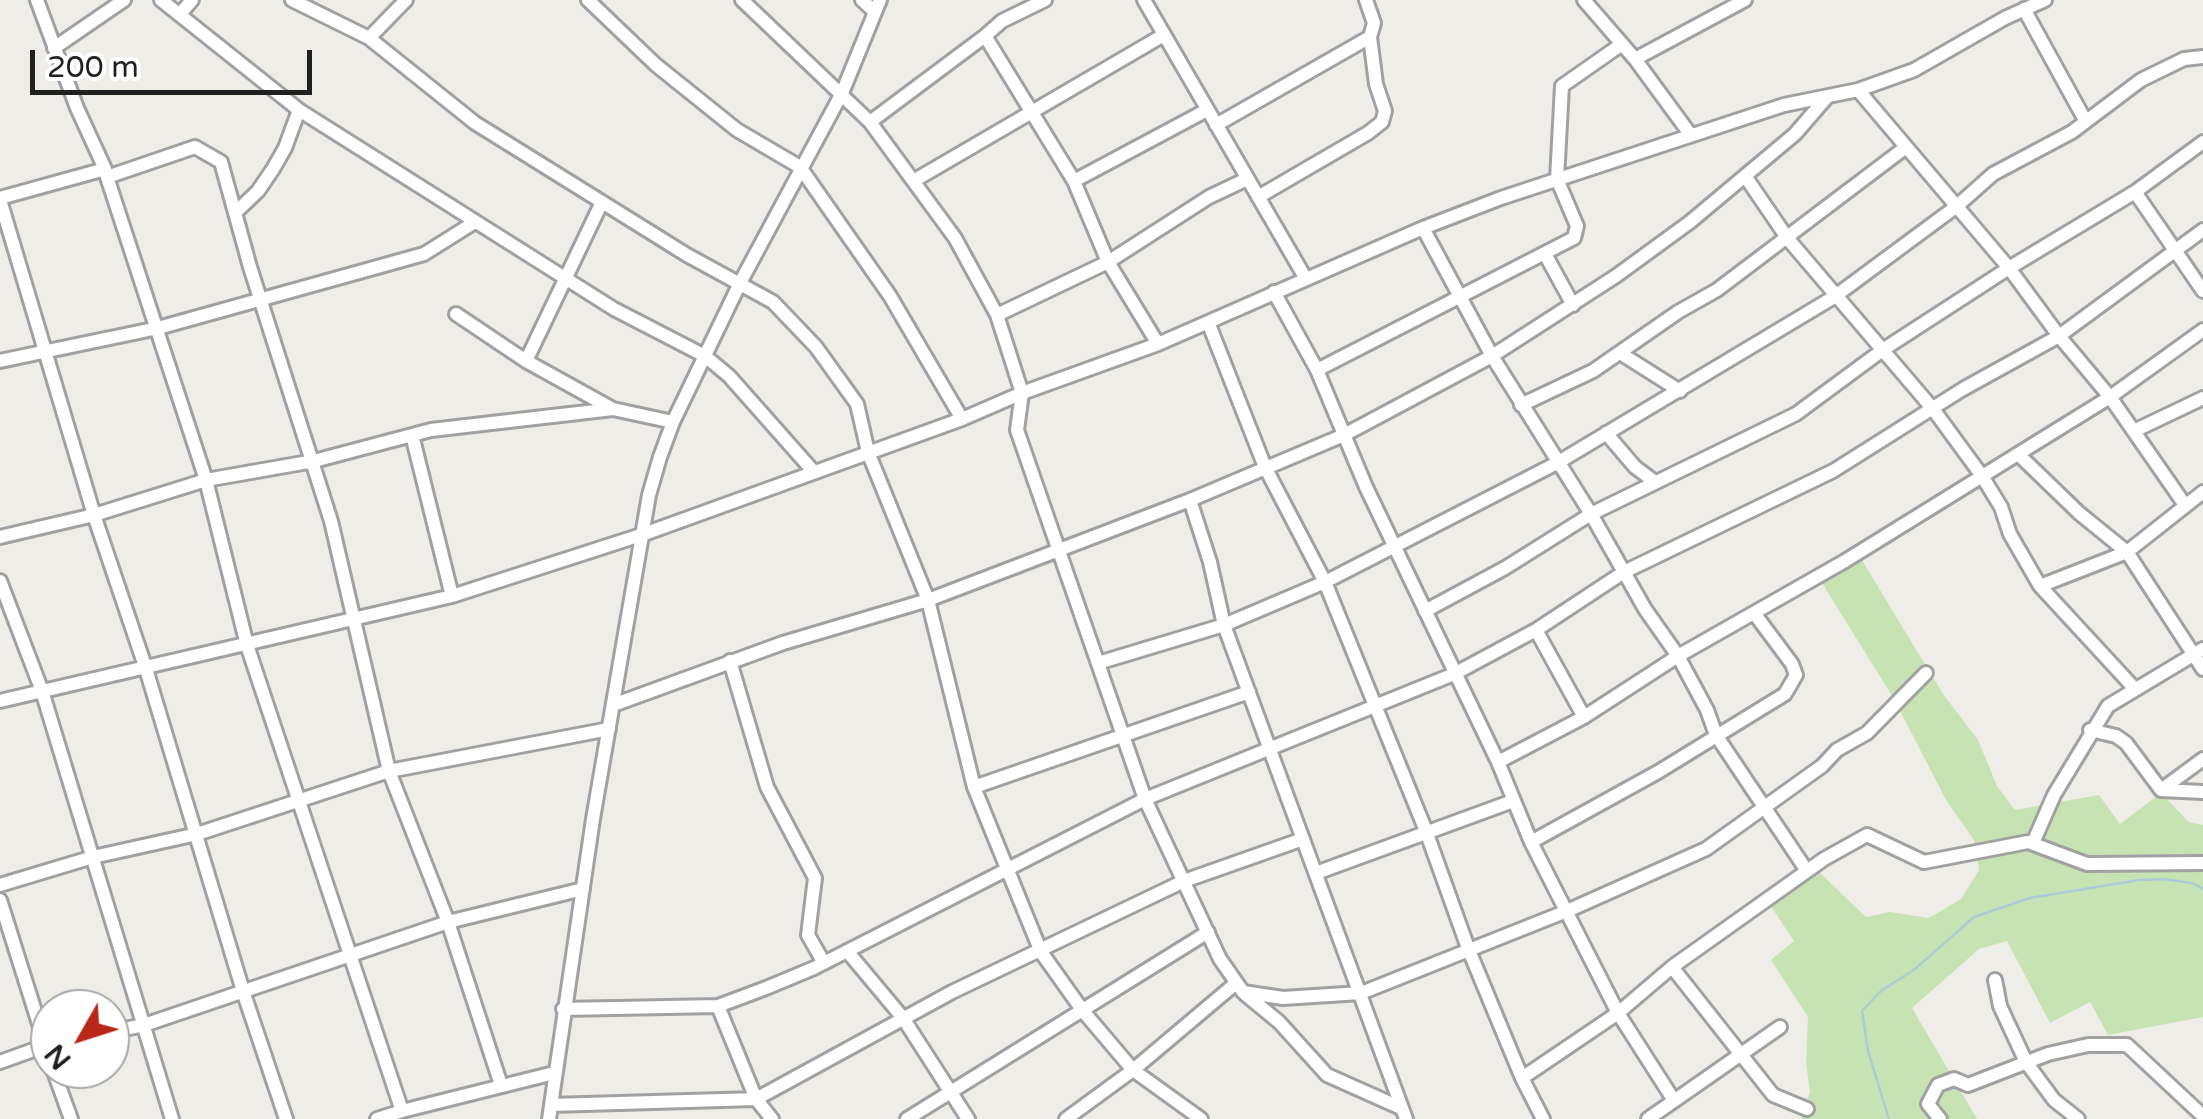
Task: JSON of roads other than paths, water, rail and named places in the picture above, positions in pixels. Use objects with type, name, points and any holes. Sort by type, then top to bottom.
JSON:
[{"type":"street","points":[[36,0],[76,108],[106,173],[158,328],[206,480],[246,645],[402,1111]]},
{"type":"street","points":[[54,48],[124,0]]},
{"type":"street","points":[[161,0],[299,110],[614,310],[704,356],[729,376],[814,472]]},
{"type":"street","points":[[180,14],[192,0]]},
{"type":"street","points":[[292,0],[369,38],[475,122],[687,256],[773,302],[816,347],[856,404],[868,452],[928,600],[974,787],[1041,952],[1083,1011],[1134,1070],[1201,1119]]},
{"type":"street","points":[[369,38],[406,0]]},
{"type":"street","points":[[588,0],[656,65],[737,130],[800,168],[890,296],[962,420]]},
{"type":"street","points":[[742,0],[870,122],[955,238],[997,315],[1022,393],[1017,430],[1145,799],[1239,988],[1279,1022],[1327,1076],[1404,1113]]},
{"type":"street","points":[[862,0],[877,6],[842,93],[704,356],[673,422],[650,495],[563,1008],[550,1112],[756,1099],[903,1018],[1184,881],[1303,838]]},
{"type":"street","points":[[870,122],[1002,21],[1044,0]]},
{"type":"street","points":[[1144,0],[1306,279]]},
{"type":"street","points":[[1258,197],[1382,122],[1385,111],[1376,84],[1370,37],[1374,23],[1366,0]]},
{"type":"street","points":[[1584,0],[1635,59],[1690,134]]},
{"type":"street","points":[[1635,59],[1745,0]]},
{"type":"street","points":[[2005,18],[2007,0]]},
{"type":"street","points":[[0,700],[452,596],[644,534],[962,420],[1022,393],[1158,344],[1423,228],[1557,179],[1784,105],[1858,90],[1914,70],[2044,0]]},
{"type":"street","points":[[2024,9],[2085,120]]},
{"type":"street","points":[[985,36],[1074,182],[1108,262],[1158,344]]},
{"type":"street","points":[[915,180],[1162,36]]},
{"type":"street","points":[[1216,125],[1370,37]]},
{"type":"street","points":[[1316,370],[1570,241],[1576,232],[1557,179],[1562,86],[1622,44]]},
{"type":"street","points":[[1098,663],[1224,625],[1325,582],[1557,463],[1834,297],[1957,206],[1993,174],[2072,132],[2141,80],[2184,59],[2203,57]]},
{"type":"street","points":[[1858,90],[2009,268],[2136,430],[2185,504]]},
{"type":"street","points":[[613,705],[730,662],[928,600],[1190,500],[1344,434],[1492,356],[1574,305],[1690,222],[1795,134],[1828,96]]},
{"type":"street","points":[[236,212],[273,169],[299,110]]},
{"type":"street","points":[[1074,182],[1207,110]]},
{"type":"street","points":[[1425,611],[1505,568],[1591,514],[1796,414],[1884,349],[2135,192],[2203,142]]},
{"type":"street","points":[[286,1119],[242,991],[146,669],[94,515],[0,199],[195,146],[221,162],[260,299],[314,462],[389,771],[448,922],[500,1085]]},
{"type":"street","points":[[1521,405],[1593,370],[1678,312],[1718,290],[1906,147]]},
{"type":"street","points":[[1745,176],[1788,239],[1834,297],[1884,349],[1982,476],[2040,586],[2135,689]]},
{"type":"street","points":[[997,315],[1108,262],[1247,179]]},
{"type":"street","points":[[2135,192],[2203,291]]},
{"type":"street","points":[[526,362],[602,202]]},
{"type":"street","points":[[0,361],[158,328],[424,254],[474,222]]},
{"type":"street","points":[[1423,228],[1521,405],[1678,656],[1716,734],[1807,871]]},
{"type":"street","points":[[563,1008],[718,1006],[824,963],[1145,799],[1454,674],[1536,630],[1624,572],[1818,479],[2059,336],[2203,230]]},
{"type":"street","points":[[1544,254],[1574,305]]},
{"type":"street","points":[[1274,292],[1316,370],[1394,547],[1498,762],[1531,842],[1618,1012],[1673,1099]]},
{"type":"street","points":[[456,314],[526,362],[613,409],[673,422]]},
{"type":"street","points":[[1208,322],[1265,468],[1325,582],[1426,831],[1468,948],[1543,1119]]},
{"type":"street","points":[[1498,762],[1584,716],[1678,656],[1845,561],[2110,397],[2203,330]]},
{"type":"street","points":[[1620,353],[1680,391]]},
{"type":"street","points":[[2136,430],[2203,398]]},
{"type":"street","points":[[0,537],[94,515],[206,480],[314,462],[412,435],[613,409]]},
{"type":"street","points":[[1606,433],[1634,467],[1655,482]]},
{"type":"street","points":[[412,435],[452,596]]},
{"type":"street","points":[[2018,454],[2079,513],[2128,552],[2198,652],[2203,668]]},
{"type":"street","points":[[2040,586],[2128,552],[2203,492]]},
{"type":"street","points":[[1190,500],[1210,562],[1224,625],[1404,1113]]},
{"type":"street","points":[[0,581],[42,691],[172,1119]]},
{"type":"street","points":[[1531,842],[1658,772],[1785,694],[1794,684],[1792,664],[1754,613]]},
{"type":"street","points":[[1536,630],[1584,716]]},
{"type":"street","points":[[2033,842],[2054,795],[2108,706],[2198,652]]},
{"type":"street","points":[[730,662],[768,787],[815,878],[808,935],[824,963]]},
{"type":"street","points":[[1239,988],[1283,998],[1360,993],[1706,849],[1822,766],[1837,750],[1872,730],[1926,672]]},
{"type":"street","points":[[974,787],[1250,692]]},
{"type":"street","points":[[0,886],[94,857],[197,834],[389,771],[609,729]]},
{"type":"street","points":[[2090,730],[2116,736],[2126,743],[2161,790]]},
{"type":"street","points":[[2161,790],[2203,759]]},
{"type":"street","points":[[2161,790],[2203,792]]},
{"type":"street","points":[[1316,873],[1513,800]]},
{"type":"street","points":[[1522,1078],[1618,1012],[1672,967],[1807,871],[1867,835],[1924,862],[2033,842],[2064,858],[2087,864],[2203,863]]},
{"type":"street","points":[[130,1028],[448,922],[583,888]]},
{"type":"street","points":[[0,900],[30,994]]},
{"type":"street","points":[[907,1119],[1208,932]]},
{"type":"street","points":[[847,951],[903,1018],[968,1119]]},
{"type":"street","points":[[1672,967],[1773,1095],[1807,1108]]},
{"type":"street","points":[[1995,980],[2000,1006],[2026,1062],[2054,1100],[2078,1119]]},
{"type":"street","points":[[1066,1119],[1239,988]]},
{"type":"street","points":[[718,1006],[756,1099],[772,1119]]},
{"type":"street","points":[[1648,1119],[1780,1026]]},
{"type":"street","points":[[1940,1119],[1928,1104],[1938,1084],[1954,1080],[1968,1085],[2026,1062],[2088,1045],[2127,1045],[2203,1116]]},
{"type":"street","points":[[0,1062],[30,1054]]},
{"type":"street","points":[[377,1119],[554,1073]]},
{"type":"street","points":[[60,1089],[70,1119]]},
{"type":"waterway","points":[[1889,1119],[1868,1051],[1862,1011],[1881,991],[1915,969],[1974,917],[2030,898],[2139,880],[2164,879],[2192,883],[2203,889]]}]
